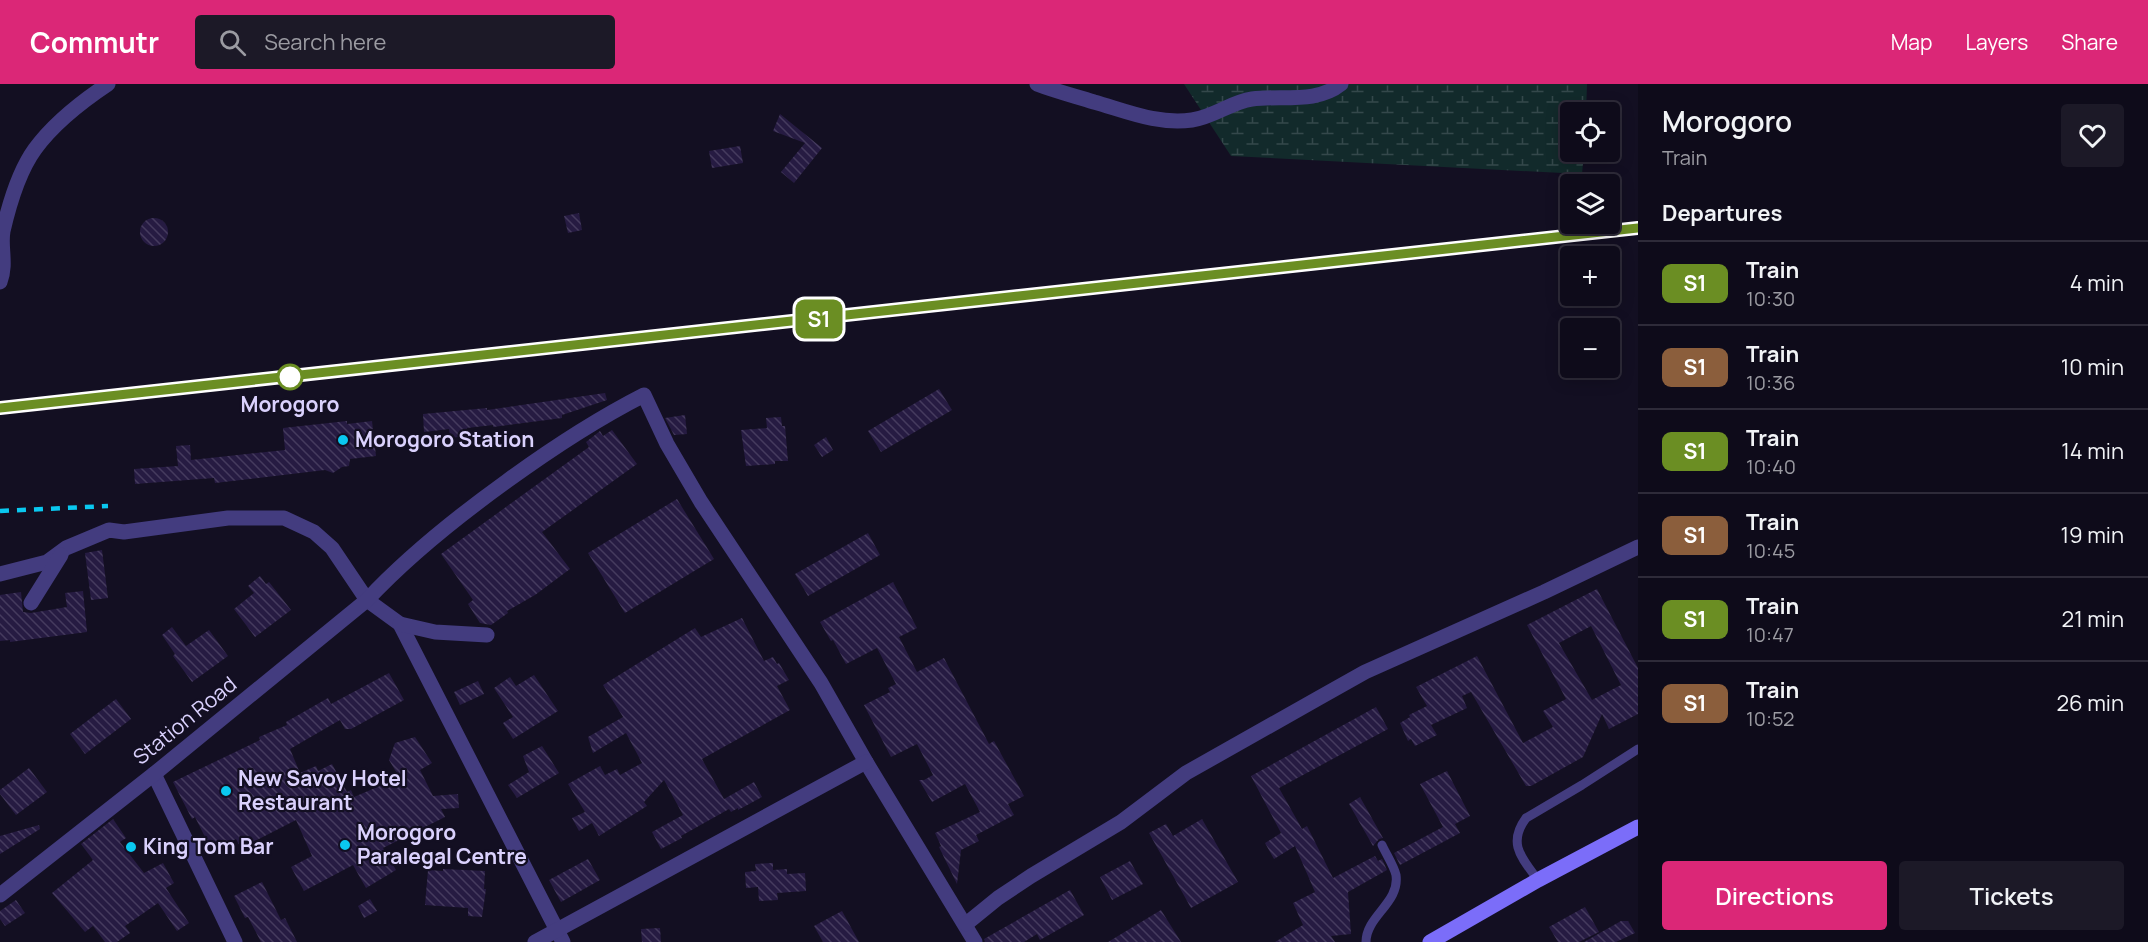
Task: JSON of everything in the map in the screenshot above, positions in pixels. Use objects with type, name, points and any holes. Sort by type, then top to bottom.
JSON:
[{"type":"main road","points":[[1430,942],[1538,880],[1638,827]]},
{"type":"street","points":[[0,282],[4,262],[2,234],[13,193],[34,150],[80,103],[108,84]]},
{"type":"street","points":[[1037,84],[1157,121],[1192,120],[1252,99],[1308,97],[1332,91],[1341,84]]},
{"type":"street","name":"Station Road","points":[[0,895],[154,774],[367,600],[391,574],[466,509],[573,435],[644,395],[667,444],[701,502],[821,683],[866,762]]},
{"type":"street","points":[[0,574],[47,562],[66,548],[109,530],[124,532],[239,517],[284,518],[314,532],[332,548],[367,600],[400,624],[435,632],[487,635]]},
{"type":"street","points":[[966,924],[998,898],[1031,876],[1121,822],[1186,773],[1365,672],[1638,547]]},
{"type":"street","points":[[31,603],[66,548]]},
{"type":"street","points":[[400,624],[560,936]]},
{"type":"street","points":[[535,942],[560,936],[866,762],[975,942]]},
{"type":"street","points":[[154,774],[235,942]]},
{"type":"lane","points":[[1538,880],[1519,854],[1517,847],[1520,826],[1526,818],[1638,749]]},
{"type":"lane","points":[[1366,942],[1372,922],[1395,891],[1396,875],[1382,845]]},
{"type":"green space","points":[[1184,84],[1587,84],[1586,102],[1560,102],[1560,162],[1583,162],[1582,174],[1231,156]]},
{"type":"building","points":[[780,114],[822,148],[794,183],[781,172],[805,143],[773,131]]},
{"type":"building","points":[[740,146],[743,163],[712,168],[709,151]]},
{"type":"building","points":[[579,213],[582,230],[568,233],[564,216]]},
{"type":"building","points":[[154,218],[164,222],[168,232],[164,242],[154,246],[144,242],[140,232],[144,222]]},
{"type":"building","points":[[939,389],[952,410],[881,452],[868,431]]},
{"type":"building","points":[[605,393],[607,400],[562,415],[562,418],[467,428],[468,436],[450,438],[449,429],[424,432],[423,414],[487,408],[487,410]]},
{"type":"building","points":[[685,415],[687,434],[674,435],[665,418]]},
{"type":"building","points":[[781,417],[782,426],[785,426],[788,461],[746,466],[741,430],[767,428],[766,418]]},
{"type":"building","points":[[347,421],[347,424],[372,421],[376,456],[350,459],[349,466],[342,467],[333,473],[325,470],[215,483],[214,478],[135,484],[134,469],[178,466],[176,446],[190,445],[191,460],[285,450],[283,428]]},
{"type":"building","points":[[612,430],[637,464],[542,532],[570,569],[535,595],[507,611],[508,613],[491,625],[480,623],[468,604],[473,600],[441,554],[589,447],[586,442],[600,431],[603,436]]},
{"type":"building","points":[[826,437],[833,450],[822,457],[814,445]]},
{"type":"building","points":[[677,499],[714,559],[625,613],[588,553]]},
{"type":"building","points":[[868,533],[880,555],[808,596],[795,574]]},
{"type":"building","points":[[102,550],[108,598],[91,600],[85,553]]},
{"type":"building","points":[[260,576],[266,584],[269,582],[291,610],[255,637],[234,609],[254,593],[248,586]]},
{"type":"building","points":[[893,582],[917,628],[899,637],[917,672],[944,658],[989,744],[994,741],[1024,796],[1008,804],[1014,815],[976,835],[979,841],[961,850],[957,884],[939,847],[941,846],[935,833],[980,812],[965,784],[932,802],[919,780],[933,775],[917,744],[891,757],[864,705],[890,692],[888,688],[896,684],[877,648],[846,664],[820,622]]},
{"type":"building","points":[[1597,589],[1638,668],[1638,714],[1609,729],[1602,714],[1583,757],[1531,786],[1526,786],[1471,692],[1462,696],[1467,708],[1431,725],[1437,735],[1415,746],[1411,739],[1408,741],[1400,723],[1410,717],[1409,715],[1427,706],[1416,687],[1477,656],[1523,743],[1553,727],[1543,711],[1566,699],[1527,625]],"holes":[[[1591,626],[1621,685],[1592,700],[1559,643]]]},
{"type":"building","points":[[83,591],[87,632],[10,642],[10,640],[0,641],[0,595],[21,592],[23,612],[31,613],[67,607],[65,593]]},
{"type":"building","points":[[742,618],[764,661],[773,657],[789,680],[777,686],[790,710],[702,759],[724,799],[754,782],[762,797],[738,810],[738,808],[731,812],[729,809],[661,849],[652,832],[683,815],[664,780],[644,802],[647,806],[599,836],[592,823],[579,831],[572,818],[585,812],[568,784],[600,766],[605,775],[617,769],[620,775],[642,763],[626,733],[593,753],[588,737],[623,717],[603,685],[695,628],[701,637]]},
{"type":"building","points":[[172,627],[186,646],[209,630],[228,656],[192,682],[173,656],[175,654],[162,635]]},
{"type":"building","points":[[389,673],[404,700],[351,729],[345,729],[340,720],[290,749],[300,773],[316,766],[318,771],[332,764],[347,792],[351,790],[354,797],[398,775],[389,760],[395,743],[415,737],[432,763],[420,770],[433,796],[458,794],[459,808],[441,809],[445,817],[383,848],[396,870],[366,888],[353,865],[304,891],[291,867],[312,856],[296,820],[241,848],[236,839],[222,846],[220,843],[210,847],[195,817],[192,819],[173,782],[260,740],[259,737],[287,725],[286,722],[328,698],[331,704]]},
{"type":"building","points":[[534,675],[558,711],[513,739],[503,723],[513,717],[494,688],[510,677],[516,686]]},
{"type":"building","points":[[478,681],[484,694],[460,705],[454,692]]},
{"type":"building","points":[[116,699],[131,719],[85,754],[70,734]]},
{"type":"building","points":[[1376,707],[1388,729],[1279,788],[1302,829],[1307,826],[1333,878],[1375,856],[1378,861],[1382,859],[1387,870],[1348,892],[1351,934],[1331,936],[1335,942],[1275,942],[1303,925],[1293,903],[1315,892],[1295,846],[1274,859],[1265,843],[1281,833],[1251,776]]},
{"type":"building","points":[[542,746],[559,773],[517,798],[508,785],[529,772],[523,756]]},
{"type":"building","points":[[29,768],[47,792],[16,815],[0,794],[0,790]]},
{"type":"building","points":[[1447,771],[1470,816],[1455,824],[1460,833],[1400,865],[1394,853],[1443,827],[1420,784]]},
{"type":"building","points":[[1360,797],[1383,838],[1373,846],[1349,804]]},
{"type":"building","points":[[113,819],[126,838],[120,842],[144,873],[163,863],[174,883],[166,888],[189,923],[177,931],[158,903],[125,926],[130,933],[117,942],[105,942],[93,926],[85,932],[52,893],[93,860],[81,844]]},
{"type":"building","points":[[1202,819],[1238,882],[1191,908],[1149,833],[1166,824],[1173,836]]},
{"type":"building","points":[[39,825],[40,829],[0,854],[0,836]]},
{"type":"building","points":[[588,859],[600,880],[561,902],[549,880]]},
{"type":"building","points":[[1130,861],[1143,884],[1112,900],[1100,877]]},
{"type":"building","points":[[773,863],[773,870],[787,869],[787,874],[805,873],[806,891],[777,893],[778,900],[759,901],[758,887],[746,888],[745,872],[756,871],[755,864]]},
{"type":"building","points":[[443,869],[485,871],[484,889],[486,889],[482,917],[468,916],[468,908],[425,905],[428,870],[443,871]]},
{"type":"building","points":[[262,882],[281,920],[285,918],[297,942],[261,942],[248,917],[245,918],[234,896]]},
{"type":"building","points":[[1070,890],[1084,915],[1040,940],[1037,934],[1024,942],[985,942],[984,939]]},
{"type":"building","points":[[370,899],[377,911],[364,918],[358,906]]},
{"type":"building","points":[[16,900],[25,913],[5,926],[0,919],[0,911]]},
{"type":"building","points":[[1585,907],[1599,932],[1579,942],[1558,942],[1549,927]]},
{"type":"building","points":[[1161,910],[1181,942],[1108,942]]},
{"type":"building","points":[[842,911],[859,942],[823,942],[814,926]]},
{"type":"building","points":[[1621,921],[1628,921],[1635,933],[1616,942],[1584,942]]},
{"type":"building","points":[[660,928],[661,942],[642,942],[641,929]]},
{"type":"railway","points":[[0,408],[1638,228]]},
{"type":"railway","points":[[0,511],[108,506]]},
{"type":"train","name":"S1","points":[[0,408],[1638,228]]},
{"type":"place","name":"Morogoro","points":[[290,377]]},
{"type":"place","name":"Morogoro Station","points":[[343,440]]},
{"type":"place","name":"New Savoy Hotel Restaurant","points":[[226,791]]},
{"type":"place","name":"Morogoro Paralegal Centre","points":[[345,845]]},
{"type":"place","name":"King Tom Bar","points":[[131,847]]}]
